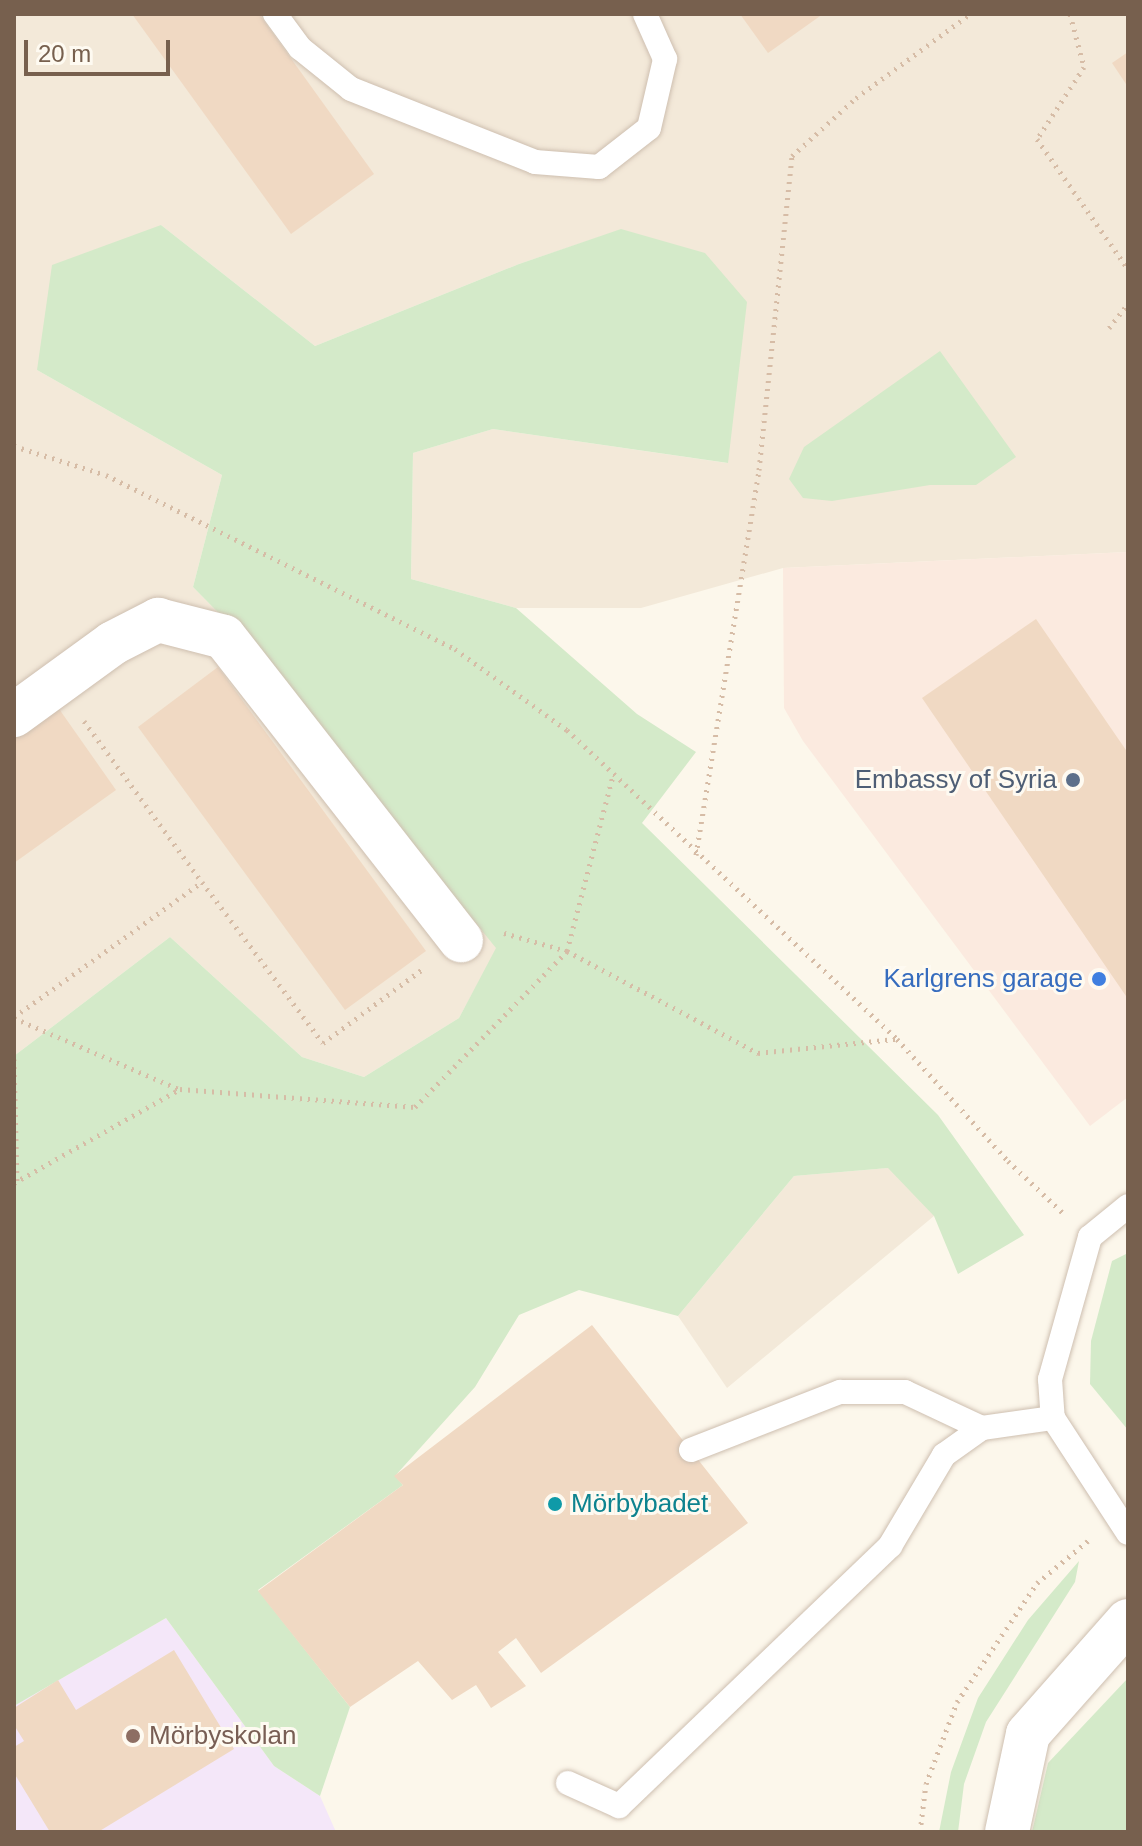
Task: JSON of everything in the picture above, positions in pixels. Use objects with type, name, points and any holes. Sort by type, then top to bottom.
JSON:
[{"type":"street","points":[[14,715],[113,643],[158,620],[224,637],[461,940]]},
{"type":"street","points":[[1007,1832],[1028,1734],[1115,1629],[1128,1621]]},
{"type":"lane","points":[[275,14],[300,48],[351,89],[535,162],[599,167],[649,128],[665,59],[645,14]]},
{"type":"lane","points":[[1124,1527],[1053,1418],[1050,1379],[1090,1237],[1128,1206]]},
{"type":"lane","points":[[691,1450],[840,1392],[905,1392],[982,1428]]},
{"type":"lane","points":[[568,1783],[619,1806],[890,1546],[944,1455],[982,1428],[1053,1418]]},
{"type":"path","points":[[696,856],[759,470],[792,156],[856,98],[970,14]]},
{"type":"path","points":[[1070,14],[1084,67],[1037,139],[1128,269]]},
{"type":"path","points":[[1109,328],[1128,304]]},
{"type":"path","points":[[14,446],[106,475],[455,649],[567,730],[696,856],[897,1039],[1008,1161],[1090,1237]]},
{"type":"path","points":[[57,684],[323,1043],[461,940],[510,932],[567,951],[758,1053],[897,1039]]},
{"type":"path","points":[[14,1018],[180,1089],[415,1107],[567,951],[613,775]]},
{"type":"path","points":[[14,1018],[202,882]]},
{"type":"path","points":[[14,1059],[16,1182],[180,1089]]},
{"type":"path","points":[[920,1832],[926,1784],[957,1702],[1037,1583],[1068,1553],[1124,1527]]},
{"type":"shaded area","points":[[14,14],[1128,14],[1128,552],[783,568],[641,608],[516,608],[411,579],[413,453],[493,429],[727,463],[620,230],[519,264],[315,346],[161,225],[37,370],[222,475],[193,587],[251,646],[497,948],[459,1018],[364,1077],[302,1057],[170,937],[14,1056]]},
{"type":"shaded area","points":[[1128,552],[1128,1097],[1090,1126],[803,741],[784,708],[783,568]]},
{"type":"shaded area","points":[[919,1146],[934,1216],[727,1388],[678,1316],[794,1176],[888,1168]]},
{"type":"shaded area","name":"Mörbyskolan","points":[[166,1618],[274,1766],[320,1796],[336,1832],[14,1832],[14,1706]]},
{"type":"green space","points":[[161,225],[315,346],[519,264],[621,229],[705,253],[747,302],[728,463],[493,429],[413,453],[411,579],[516,608],[637,714],[696,752],[642,823],[938,1115],[1024,1235],[958,1274],[934,1216],[888,1168],[794,1176],[678,1316],[579,1290],[519,1315],[475,1387],[395,1476],[403,1485],[258,1590],[350,1707],[320,1796],[274,1766],[166,1618],[14,1706],[14,1056],[170,937],[302,1057],[364,1077],[459,1018],[496,948],[251,646],[193,587],[222,475],[37,370],[52,265]]},
{"type":"green space","points":[[940,351],[1016,457],[976,485],[930,485],[832,501],[803,498],[789,479],[804,447]]},
{"type":"green space","points":[[1128,1253],[1128,1430],[1090,1384],[1091,1341],[1112,1261]]},
{"type":"green space","points":[[1079,1561],[1075,1582],[986,1722],[964,1784],[958,1832],[939,1832],[951,1772],[978,1698],[1028,1620]]},
{"type":"green space","points":[[1128,1678],[1128,1832],[1032,1832],[1048,1763]]},
{"type":"building","points":[[132,14],[259,14],[374,174],[291,234]]},
{"type":"building","points":[[740,14],[823,14],[768,53]]},
{"type":"building","points":[[1128,52],[1128,87],[1112,63]]},
{"type":"building","points":[[1036,619],[1128,753],[1128,999],[922,698]]},
{"type":"building","points":[[218,667],[426,951],[345,1010],[138,727]]},
{"type":"building","points":[[57,706],[116,790],[14,863],[14,736]]},
{"type":"building","name":"Mörbybadet","points":[[592,1325],[748,1523],[541,1673],[516,1638],[498,1652],[526,1686],[491,1708],[476,1685],[452,1700],[418,1661],[350,1707],[258,1591],[403,1485],[394,1476]]},
{"type":"building","points":[[174,1650],[234,1749],[98,1832],[50,1832],[14,1773],[14,1747],[24,1741],[14,1725],[14,1708],[58,1680],[76,1710]]},
{"type":"place","name":"Embassy of Syria","points":[[1073,780]]},
{"type":"place","name":"Karlgrens garage","points":[[1099,979]]},
{"type":"place","name":"Mörbybadet","points":[[555,1504]]},
{"type":"place","name":"Mörbyskolan","points":[[133,1736]]}]
